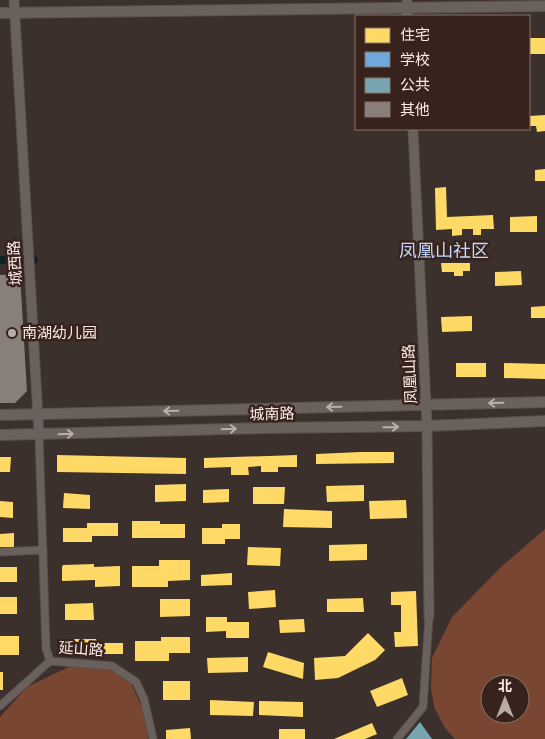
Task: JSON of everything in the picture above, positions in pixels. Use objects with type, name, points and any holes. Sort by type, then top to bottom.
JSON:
[{"type":"main road","points":[[0,13],[545,6]]},
{"type":"main road","name":"城南路","points":[[0,415],[545,402]]},
{"type":"main road","name":"城南路","points":[[0,435],[426,426],[545,421]]},
{"type":"street","name":"城西路","points":[[14,0],[38,434]]},
{"type":"street","name":"凤凰山路","points":[[412,130],[426,405],[429,618]]},
{"type":"street","points":[[0,706],[50,661],[46,648],[38,434]]},
{"type":"street","points":[[0,552],[43,550]]},
{"type":"street","points":[[397,739],[423,707],[429,618]]},
{"type":"street","name":"延山路","points":[[50,661],[112,666],[136,682],[144,699],[152,739]]},
{"type":"shaded area","points":[[545,529],[545,739],[455,739],[445,728],[434,707],[431,688],[432,658],[452,617],[501,567]]},
{"type":"shaded area","points":[[77,663],[115,667],[129,679],[144,712],[148,739],[0,739],[0,717],[27,687]]},
{"type":"building: 住宅","points":[[530,38],[545,38],[545,54],[530,54]]},
{"type":"building: 住宅","points":[[545,115],[545,131],[537,132],[536,126],[530,126],[530,116]]},
{"type":"building: 住宅","points":[[545,169],[545,181],[535,181],[535,170]]},
{"type":"building: 住宅","points":[[446,187],[447,217],[493,215],[494,229],[481,229],[481,235],[473,235],[473,229],[462,229],[462,235],[452,236],[452,229],[436,230],[435,188]]},
{"type":"building: 住宅","points":[[537,216],[537,232],[510,232],[510,217]]},
{"type":"building: 住宅","points":[[441,263],[470,263],[470,271],[463,271],[463,276],[454,276],[454,272],[442,272]]},
{"type":"building: 住宅","points":[[521,271],[522,285],[495,286],[495,272]]},
{"type":"building: 住宅","points":[[545,306],[545,318],[531,318],[531,307]]},
{"type":"building: 住宅","points":[[472,316],[472,331],[442,332],[441,317]]},
{"type":"building: 住宅","points":[[456,363],[486,363],[486,377],[456,377]]},
{"type":"building: 住宅","points":[[504,363],[545,364],[545,379],[504,378]]},
{"type":"building: 住宅","points":[[394,452],[394,463],[316,464],[316,454]]},
{"type":"building: 住宅","points":[[57,455],[186,458],[186,474],[57,472]]},
{"type":"building: 住宅","points":[[297,455],[297,467],[278,467],[278,472],[261,472],[261,466],[248,467],[249,475],[231,475],[231,467],[204,468],[204,458]]},
{"type":"building: 住宅","points":[[0,457],[11,457],[10,472],[0,472]]},
{"type":"building: 住宅","points":[[186,484],[186,501],[155,502],[155,485]]},
{"type":"building: 住宅","points":[[364,485],[364,501],[327,502],[326,486]]},
{"type":"building: 住宅","points":[[253,487],[285,487],[284,504],[253,504]]},
{"type":"building: 住宅","points":[[229,489],[229,502],[203,503],[203,490]]},
{"type":"building: 住宅","points":[[64,493],[90,495],[90,509],[63,508]]},
{"type":"building: 住宅","points":[[406,500],[407,518],[370,519],[369,501]]},
{"type":"building: 住宅","points":[[0,501],[13,502],[13,518],[0,517]]},
{"type":"building: 住宅","points":[[284,509],[332,511],[332,528],[283,527]]},
{"type":"building: 住宅","points":[[132,521],[160,521],[160,524],[185,524],[185,538],[132,538]]},
{"type":"building: 住宅","points":[[87,523],[118,523],[118,536],[92,536],[92,542],[63,542],[63,528],[87,528]]},
{"type":"building: 住宅","points":[[222,524],[240,524],[240,539],[225,539],[225,544],[202,544],[202,528],[222,528]]},
{"type":"building: 住宅","points":[[14,533],[14,547],[0,547],[0,534]]},
{"type":"building: 住宅","points":[[367,544],[367,560],[329,561],[329,545]]},
{"type":"building: 住宅","points":[[248,547],[281,548],[280,566],[247,565]]},
{"type":"building: 住宅","points":[[159,560],[190,560],[190,580],[168,581],[168,587],[132,587],[132,566],[159,566]]},
{"type":"building: 住宅","points":[[94,564],[94,567],[120,566],[120,586],[95,587],[95,580],[62,581],[63,565]]},
{"type":"building: 住宅","points":[[0,567],[17,567],[17,582],[0,582]]},
{"type":"building: 住宅","points":[[232,573],[232,585],[201,586],[201,575]]},
{"type":"building: 住宅","points":[[275,590],[276,607],[249,609],[248,592]]},
{"type":"building: 住宅","points":[[416,591],[418,646],[395,647],[394,632],[401,632],[401,605],[391,605],[391,592]]},
{"type":"building: 住宅","points":[[0,597],[17,597],[17,614],[0,614]]},
{"type":"building: 住宅","points":[[363,598],[364,612],[327,612],[327,599]]},
{"type":"building: 住宅","points":[[160,599],[190,599],[190,616],[160,617]]},
{"type":"building: 住宅","points":[[93,603],[94,620],[65,620],[65,604]]},
{"type":"building: 住宅","points":[[206,617],[227,617],[227,622],[249,622],[249,638],[226,638],[226,631],[206,632]]},
{"type":"building: 住宅","points":[[304,619],[305,632],[280,633],[279,620]]},
{"type":"building: 住宅","points":[[368,633],[385,650],[375,660],[338,678],[315,680],[314,658],[345,656]]},
{"type":"building: 住宅","points":[[0,636],[19,636],[19,655],[0,655]]},
{"type":"building: 住宅","points":[[161,637],[190,637],[190,653],[169,653],[169,661],[135,661],[135,641],[161,641]]},
{"type":"building: 住宅","points":[[70,639],[96,639],[97,643],[123,643],[123,654],[92,654],[92,650],[70,650]]},
{"type":"building: 住宅","points":[[268,652],[304,663],[303,679],[263,667]]},
{"type":"building: 住宅","points":[[248,657],[248,672],[208,673],[207,658]]},
{"type":"building: 住宅","points":[[0,672],[3,672],[3,690],[0,690]]},
{"type":"building: 住宅","points":[[402,678],[408,695],[377,707],[370,691]]},
{"type":"building: 住宅","points":[[163,681],[190,681],[190,700],[163,700]]},
{"type":"building: 住宅","points":[[210,700],[254,702],[253,716],[210,715]]},
{"type":"building: 住宅","points":[[259,701],[303,702],[303,717],[259,715]]},
{"type":"building: 住宅","points":[[372,723],[377,734],[365,739],[334,739]]},
{"type":"building: 住宅","points":[[190,728],[191,739],[166,739],[166,730]]},
{"type":"building: 住宅","points":[[279,729],[305,729],[305,739],[279,739]]},
{"type":"building: 学校","name":"南湖幼儿园","points":[[20,281],[20,390],[12,402],[0,402],[0,383],[4,383],[4,363],[0,363],[0,282]]},
{"type":"building: 公共","points":[[420,722],[432,739],[406,739]]},
{"type":"building: 其他","name":"南湖幼儿园","points":[[20,274],[27,391],[15,403],[0,403],[0,275]]},
{"type":"waterway","points":[[0,260],[34,260]]},
{"type":"place","name":"南湖幼儿园","points":[[12,333]]},
{"type":"district","name":"凤凰山社区","points":[[444,251]]}]
